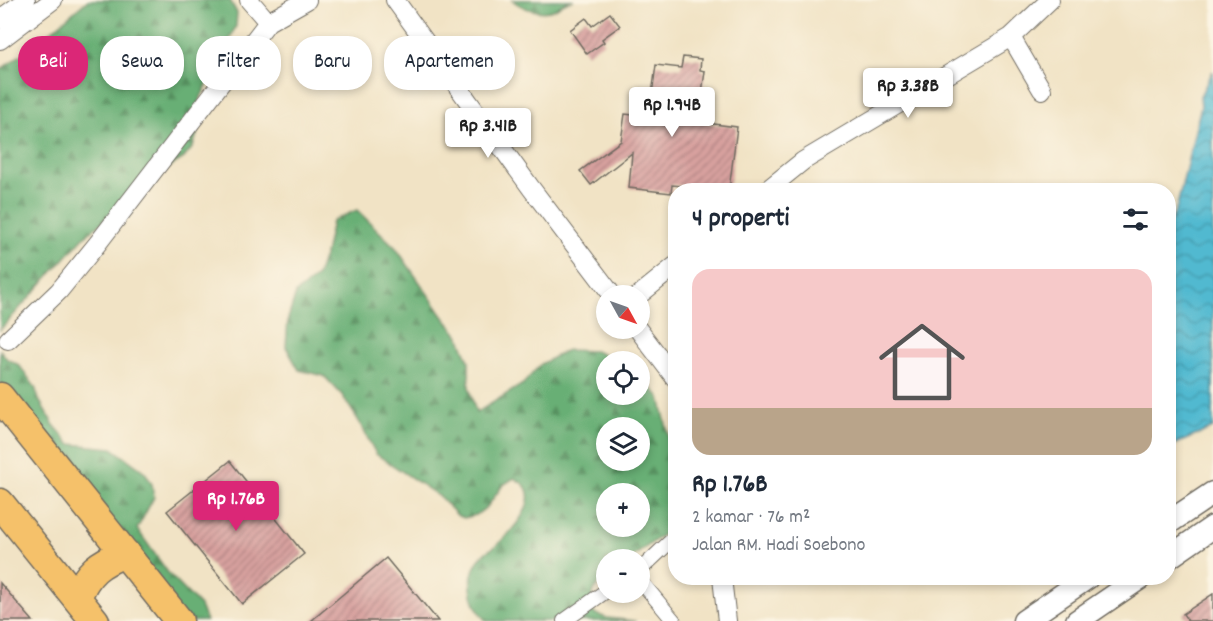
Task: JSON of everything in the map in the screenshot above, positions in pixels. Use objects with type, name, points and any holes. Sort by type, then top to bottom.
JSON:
[{"type":"main road","points":[[0,397],[179,621]]},
{"type":"main road","points":[[0,502],[95,621]]},
{"type":"main road","points":[[77,598],[88,575],[108,559],[125,553]]},
{"type":"street","points":[[0,19],[26,0]]},
{"type":"street","points":[[0,40],[53,0]]},
{"type":"street","points":[[249,0],[268,22]]},
{"type":"street","points":[[8,340],[59,291],[268,22],[307,0]]},
{"type":"street","points":[[395,0],[604,285]]},
{"type":"street","points":[[776,183],[803,161],[1011,37],[1050,0]]},
{"type":"street","points":[[1011,37],[1042,90]]},
{"type":"street","points":[[650,286],[668,272]]},
{"type":"street","points":[[646,339],[668,369]]},
{"type":"street","points":[[1176,518],[1213,493]]},
{"type":"street","points":[[1176,552],[1213,527]]},
{"type":"street","points":[[650,561],[668,544]]},
{"type":"street","points":[[723,585],[727,621]]},
{"type":"street","points":[[1035,618],[1078,585]]},
{"type":"street","points":[[1077,621],[1130,585]]},
{"type":"street","points":[[650,592],[674,621]]},
{"type":"street","points":[[564,621],[596,598]]},
{"type":"green space","points":[[88,0],[230,0],[237,13],[236,26],[231,36],[196,36],[196,90],[204,90],[195,121],[197,134],[193,147],[184,158],[84,237],[0,330],[0,70],[18,57],[18,90],[88,90],[88,36],[45,36]]},
{"type":"green space","points":[[512,0],[574,0],[543,12],[526,8]]},
{"type":"green space","points":[[357,210],[396,248],[459,336],[469,361],[469,387],[476,413],[523,384],[541,364],[567,350],[596,351],[596,405],[650,405],[650,387],[660,397],[668,433],[668,531],[643,549],[596,549],[596,588],[592,597],[593,613],[607,618],[636,621],[486,621],[480,614],[473,597],[471,580],[473,571],[483,555],[516,525],[526,509],[528,493],[525,486],[514,478],[503,485],[487,507],[476,515],[464,518],[458,516],[440,497],[376,454],[342,395],[324,376],[299,370],[286,347],[288,319],[296,293],[317,276],[326,250],[332,221]]},
{"type":"green space","points":[[0,350],[7,359],[19,365],[35,387],[39,400],[53,424],[70,444],[112,448],[145,472],[152,484],[154,497],[137,529],[169,574],[200,606],[206,621],[184,621],[0,382]]},
{"type":"water","points":[[1213,71],[1213,428],[1176,444],[1176,208],[1201,106],[1200,96]]},
{"type":"building","points":[[610,13],[620,26],[602,39],[604,42],[587,54],[570,30],[586,18],[592,26]]},
{"type":"building","points":[[683,57],[701,59],[700,70],[705,71],[698,122],[737,127],[730,183],[668,183],[668,193],[629,188],[632,153],[591,185],[580,171],[621,141],[625,114],[649,117],[656,65],[681,68]]},
{"type":"building","points":[[230,461],[304,554],[242,604],[167,511]]},
{"type":"building","points":[[386,558],[438,621],[311,621]]},
{"type":"building","points":[[0,583],[33,621],[0,621]]},
{"type":"building","points":[[1213,594],[1213,621],[1188,621],[1183,614]]}]
